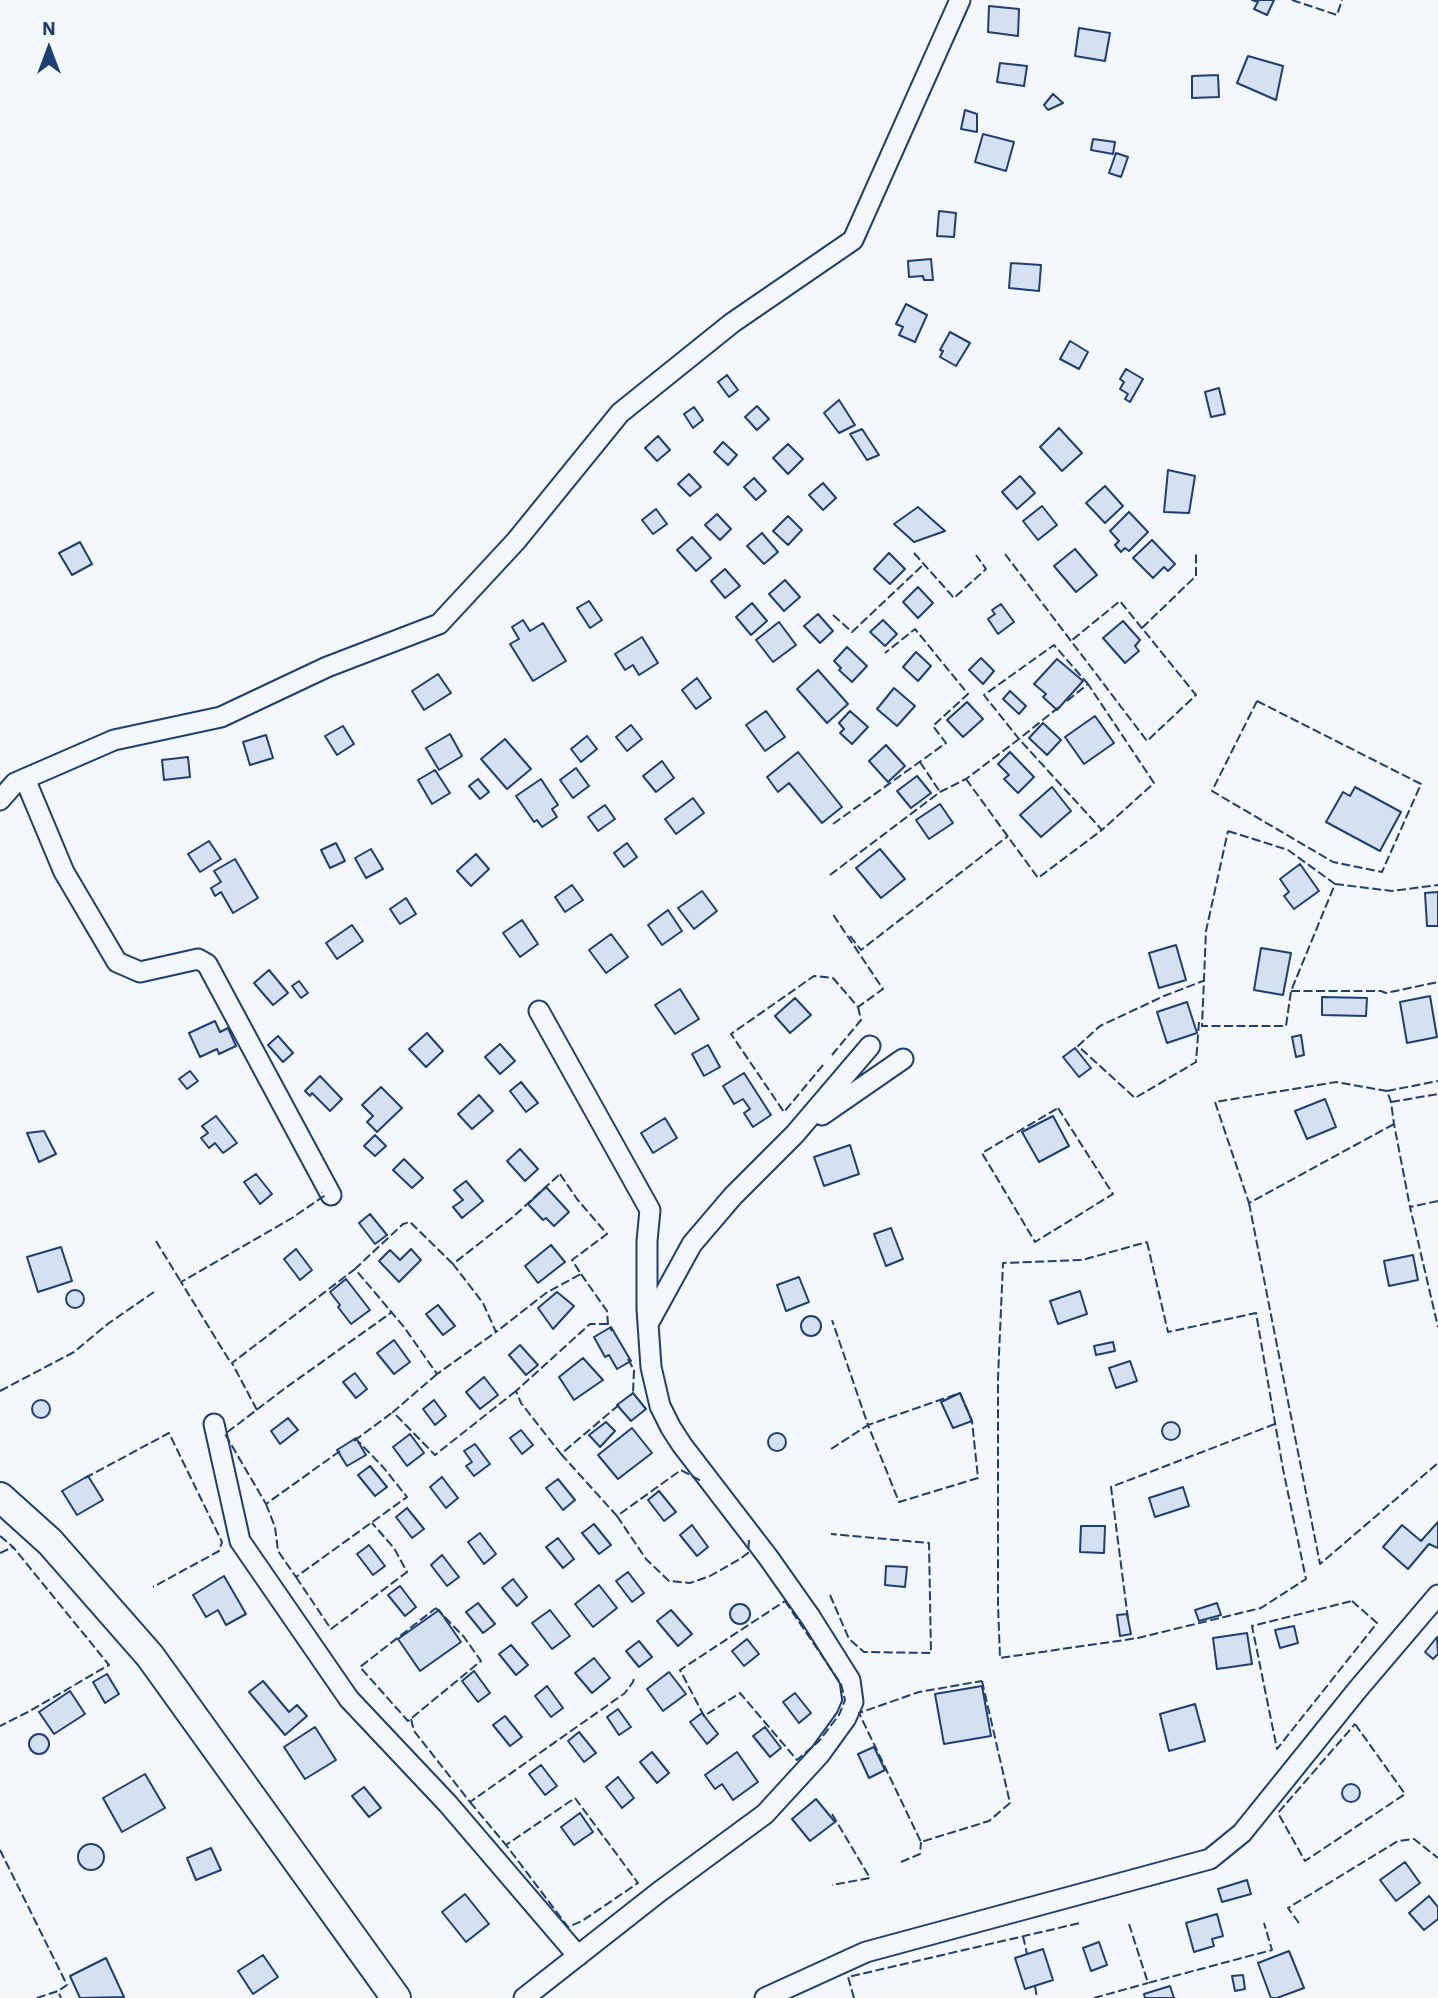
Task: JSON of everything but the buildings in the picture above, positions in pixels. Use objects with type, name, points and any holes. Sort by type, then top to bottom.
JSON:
[{"type":"main road","points":[[0,1497],[50,1542],[150,1656],[396,1998]]},
{"type":"street","points":[[0,800],[15,783],[114,740],[221,717],[327,667],[439,624],[516,541],[620,413],[732,323],[853,240],[960,0]]},
{"type":"street","points":[[25,779],[64,872],[117,962],[140,972],[198,958],[207,964],[331,1195]]},
{"type":"street","points":[[524,1998],[659,1892],[765,1814],[820,1754],[846,1718],[853,1702],[850,1680],[811,1618],[671,1428],[660,1406],[651,1367],[648,1325],[647,1241],[650,1210],[539,1011]]},
{"type":"street","points":[[648,1325],[692,1244],[733,1196],[795,1134],[870,1046]]},
{"type":"street","points":[[795,1134],[903,1059]]},
{"type":"street","points":[[214,1424],[240,1541],[349,1699],[448,1804],[578,1956]]},
{"type":"street","points":[[765,1998],[866,1952],[1210,1859],[1242,1833],[1438,1595]]},
{"type":"fence","points":[[1292,0],[1337,15],[1342,0]]},
{"type":"fence","points":[[1142,628],[1196,576],[1196,551]]},
{"type":"fence","points":[[914,553],[954,598],[986,569],[976,555]]},
{"type":"fence","points":[[1005,554],[1147,741],[1196,695],[1120,601],[1071,641]]},
{"type":"fence","points":[[833,615],[852,632],[924,564]]},
{"type":"fence","points":[[833,824],[946,743],[933,726],[968,694],[915,629],[885,653]]},
{"type":"fence","points":[[1059,707],[1019,739],[984,695],[1054,645],[1088,684]]},
{"type":"fence","points":[[1067,701],[1088,684],[1154,783],[1102,830]]},
{"type":"fence","points":[[1257,701],[1421,784],[1382,872],[1333,862],[1212,791],[1257,701]]},
{"type":"fence","points":[[830,875],[940,792],[966,779],[1019,739],[1102,830],[1038,878],[966,779]]},
{"type":"fence","points":[[920,762],[940,792]]},
{"type":"fence","points":[[1228,831],[1288,850],[1335,884],[1291,991],[1286,1026],[1202,1026],[1206,931],[1228,831]]},
{"type":"fence","points":[[850,936],[861,950],[1008,836]]},
{"type":"fence","points":[[1335,884],[1392,891],[1438,885]]},
{"type":"fence","points":[[823,1065],[784,1112],[731,1034],[814,976],[833,978],[858,1007],[883,989],[832,913]]},
{"type":"fence","points":[[1199,1022],[1196,1062],[1135,1098],[1078,1046],[1100,1026],[1203,981]]},
{"type":"fence","points":[[1291,991],[1386,993],[1438,982]]},
{"type":"fence","points":[[832,1055],[861,1020],[858,1007]]},
{"type":"fence","points":[[1387,1091],[1438,1081]]},
{"type":"fence","points":[[1394,1124],[1249,1203],[1215,1102],[1336,1082],[1387,1091],[1391,1102],[1410,1207]]},
{"type":"fence","points":[[1391,1102],[1438,1094]]},
{"type":"fence","points":[[1058,1108],[1113,1194],[1035,1242],[982,1153],[1058,1108]]},
{"type":"fence","points":[[560,1174],[607,1234],[572,1260],[581,1274],[546,1293],[496,1332],[483,1303],[453,1264],[513,1217],[560,1174]]},
{"type":"fence","points":[[229,1360],[181,1282],[292,1218],[324,1196],[322,1192]]},
{"type":"fence","points":[[1438,1201],[1410,1207],[1438,1327]]},
{"type":"fence","points":[[1249,1203],[1320,1564],[1438,1463]]},
{"type":"fence","points":[[453,1264],[410,1222],[403,1224],[355,1269],[404,1327],[437,1374],[496,1332]]},
{"type":"fence","points":[[156,1241],[181,1282]]},
{"type":"fence","points":[[1147,1242],[1168,1332],[1256,1313],[1283,1469],[1306,1579],[1261,1608],[1138,1638],[1000,1658],[998,1378],[1003,1263],[1082,1260],[1147,1242]]},
{"type":"fence","points":[[257,1410],[232,1363],[355,1269]]},
{"type":"fence","points":[[581,1274],[607,1311],[608,1324],[612,1331]]},
{"type":"fence","points":[[0,1391],[74,1352],[109,1323],[154,1292]]},
{"type":"fence","points":[[340,1451],[266,1504],[225,1434],[392,1312]]},
{"type":"fence","points":[[831,1449],[868,1425],[832,1320]]},
{"type":"fence","points":[[608,1324],[590,1324],[516,1391],[521,1403],[561,1454],[620,1404]]},
{"type":"fence","points":[[628,1359],[634,1370],[631,1395]]},
{"type":"fence","points":[[437,1374],[393,1412],[435,1455],[516,1391]]},
{"type":"fence","points":[[960,1393],[972,1421],[978,1478],[899,1502],[868,1425],[960,1393]]},
{"type":"fence","points":[[354,1441],[393,1412]]},
{"type":"fence","points":[[1128,1619],[1111,1487],[1275,1424]]},
{"type":"fence","points":[[85,1478],[169,1433],[222,1542],[219,1551],[153,1587]]},
{"type":"fence","points":[[266,1504],[275,1527],[278,1551],[296,1577],[407,1497],[359,1442]]},
{"type":"fence","points":[[561,1454],[617,1516],[681,1470],[701,1481]]},
{"type":"fence","points":[[617,1516],[646,1559],[669,1581],[690,1583],[710,1576],[748,1553],[749,1540]]},
{"type":"fence","points":[[296,1577],[331,1629],[407,1572],[394,1548],[372,1523]]},
{"type":"fence","points":[[830,1595],[849,1639],[864,1652],[931,1653],[929,1543],[831,1534]]},
{"type":"fence","points":[[0,1536],[13,1547],[109,1665],[0,1726]]},
{"type":"fence","points":[[0,1553],[13,1547]]},
{"type":"fence","points":[[785,1601],[841,1684],[845,1700],[839,1715],[819,1741],[797,1760],[740,1693],[704,1716],[680,1670],[785,1601]]},
{"type":"fence","points":[[1352,1601],[1377,1623],[1277,1749],[1252,1626],[1352,1601]]},
{"type":"fence","points":[[436,1608],[464,1637],[481,1661],[408,1721],[360,1667],[436,1608]]},
{"type":"fence","points":[[411,1719],[414,1731],[470,1802],[625,1693],[634,1678]]},
{"type":"fence","points":[[982,1681],[1010,1803],[989,1821],[921,1842],[859,1713],[919,1692],[982,1681]]},
{"type":"fence","points":[[1355,1724],[1405,1794],[1305,1861],[1278,1813],[1355,1724]]},
{"type":"fence","points":[[575,1798],[638,1883],[582,1921],[568,1927],[506,1845],[575,1798]]},
{"type":"fence","points":[[470,1802],[506,1845]]},
{"type":"fence","points":[[832,1814],[870,1878],[832,1885]]},
{"type":"fence","points":[[1299,1923],[1288,1908],[1398,1841],[1414,1839],[1438,1858]]},
{"type":"fence","points":[[901,1862],[920,1854],[921,1842]]},
{"type":"fence","points":[[0,1850],[67,1985],[58,1991]]},
{"type":"fence","points":[[854,1998],[848,1977],[1080,1923]]},
{"type":"fence","points":[[1129,1924],[1148,1983],[1272,1950],[1264,1923]]},
{"type":"fence","points":[[1023,1936],[1027,1954]]},
{"type":"fence","points":[[1094,1998],[1148,1983]]},
{"type":"fence","points":[[1035,1986],[1037,1998]]},
{"type":"fence","points":[[37,1998],[58,1991],[61,1998]]}]
